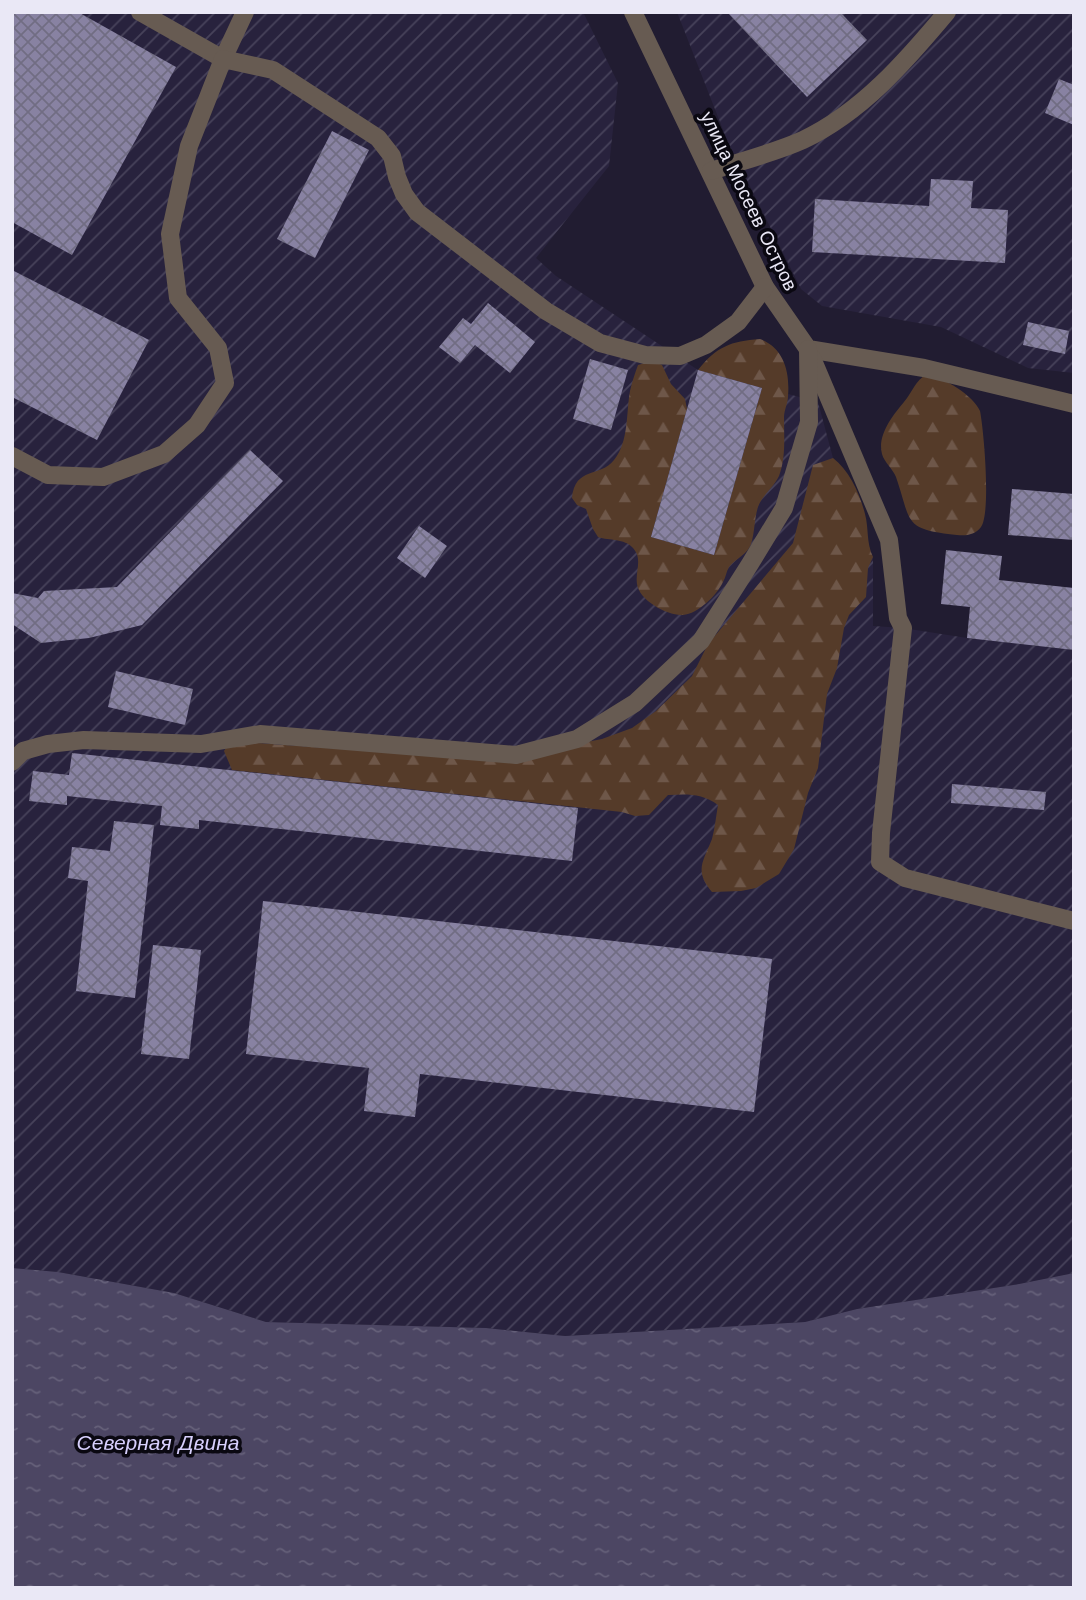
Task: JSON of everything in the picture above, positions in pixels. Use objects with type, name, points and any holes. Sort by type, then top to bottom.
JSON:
[{"type":"street","points":[[140,12],[223,59],[273,70],[378,138],[393,156],[397,177],[416,212],[546,311],[600,343],[645,355],[680,356],[706,345],[738,322],[765,287]]},
{"type":"street","points":[[12,456],[48,475],[103,477],[164,454],[197,425],[225,383],[218,348],[178,298],[170,234],[189,146],[223,59],[245,12]]},
{"type":"street","name":"улица Мосеев Остров","points":[[633,12],[765,287],[808,349],[889,540],[898,618],[903,628],[880,862],[905,878],[1074,921]]},
{"type":"street","points":[[711,171],[803,140],[859,105],[911,55],[947,12]]},
{"type":"street","points":[[12,762],[23,751],[48,744],[84,740],[201,744],[260,734],[516,755],[577,739],[635,703],[701,641],[784,508],[809,422],[808,349],[924,368],[1074,404]]},
{"type":"shaded area","points":[[12,12],[583,12],[618,83],[609,166],[536,258],[556,276],[698,370],[818,402],[833,458],[873,557],[873,626],[1074,650],[1074,1273],[857,1309],[805,1322],[565,1336],[486,1328],[266,1322],[174,1293],[58,1272],[12,1268]]},
{"type":"shaded area","points":[[677,12],[1074,12],[1074,373],[1028,368],[941,327],[822,306],[801,289],[727,140]]},
{"type":"green space","points":[[760,339],[775,348],[784,362],[788,378],[784,454],[779,476],[758,507],[749,548],[729,567],[716,593],[701,608],[689,614],[669,613],[648,601],[639,590],[638,561],[633,548],[617,540],[598,537],[586,509],[577,505],[572,498],[574,488],[583,477],[608,465],[619,453],[625,436],[630,391],[638,365],[652,361],[662,365],[671,384],[685,399],[687,409],[651,537],[714,555],[762,388],[698,370],[711,356],[725,347],[741,341]]},
{"type":"green space","points":[[927,374],[957,388],[971,399],[980,411],[985,453],[986,506],[981,527],[970,534],[940,533],[927,530],[912,521],[896,477],[882,454],[882,440],[887,426],[917,383]]},
{"type":"green space","points":[[833,458],[853,483],[865,514],[873,557],[868,568],[866,597],[849,615],[844,628],[837,668],[827,694],[818,768],[808,793],[794,849],[779,874],[756,888],[712,892],[706,885],[702,866],[712,839],[718,805],[700,796],[668,795],[649,815],[635,816],[622,812],[232,770],[224,751],[230,741],[494,760],[602,739],[632,728],[656,711],[692,676],[708,644],[793,543],[813,465]]},
{"type":"water","name":"Северная Двина","points":[[12,1268],[58,1272],[174,1293],[266,1322],[486,1328],[565,1336],[805,1322],[857,1309],[1074,1273],[1074,1588],[12,1588]]},
{"type":"building","points":[[12,12],[78,12],[176,67],[72,255],[12,222]]},
{"type":"building","points":[[727,12],[840,12],[867,40],[807,97]]},
{"type":"building","points":[[1059,79],[1074,85],[1074,125],[1045,113]]},
{"type":"building","points":[[332,131],[369,150],[315,258],[277,239]]},
{"type":"building","points":[[931,179],[973,181],[971,208],[1008,210],[1005,263],[812,252],[815,199],[929,206]]},
{"type":"building","points":[[12,270],[149,340],[97,440],[12,397]]},
{"type":"building","points":[[488,303],[535,342],[510,373],[475,345],[460,363],[439,347],[463,318],[471,324]]},
{"type":"building","points":[[1028,322],[1069,331],[1065,354],[1023,345]]},
{"type":"building","points":[[590,359],[628,370],[611,430],[573,419]]},
{"type":"building","points":[[698,370],[762,388],[714,555],[651,537]]},
{"type":"building","points":[[250,450],[283,481],[142,625],[89,638],[41,643],[12,624],[12,593],[38,598],[44,591],[117,587]]},
{"type":"building","points":[[1012,489],[1074,494],[1074,540],[1008,535]]},
{"type":"building","points":[[419,526],[447,546],[425,578],[397,558]]},
{"type":"building","points":[[946,550],[1002,556],[999,580],[1074,588],[1074,650],[967,638],[970,607],[941,604]]},
{"type":"building","points":[[116,671],[193,689],[185,725],[108,707]]},
{"type":"building","points":[[72,753],[578,808],[572,861],[199,820],[199,829],[160,825],[162,806],[67,796],[67,805],[29,801],[33,771],[69,775]]},
{"type":"building","points":[[952,784],[1046,792],[1044,810],[951,803]]},
{"type":"building","points":[[114,821],[154,825],[135,998],[76,991],[88,881],[68,878],[72,847],[110,851]]},
{"type":"building","points":[[263,901],[772,959],[754,1112],[420,1074],[415,1117],[364,1111],[369,1068],[246,1054]]},
{"type":"building","points":[[153,945],[201,950],[189,1059],[141,1054]]}]
